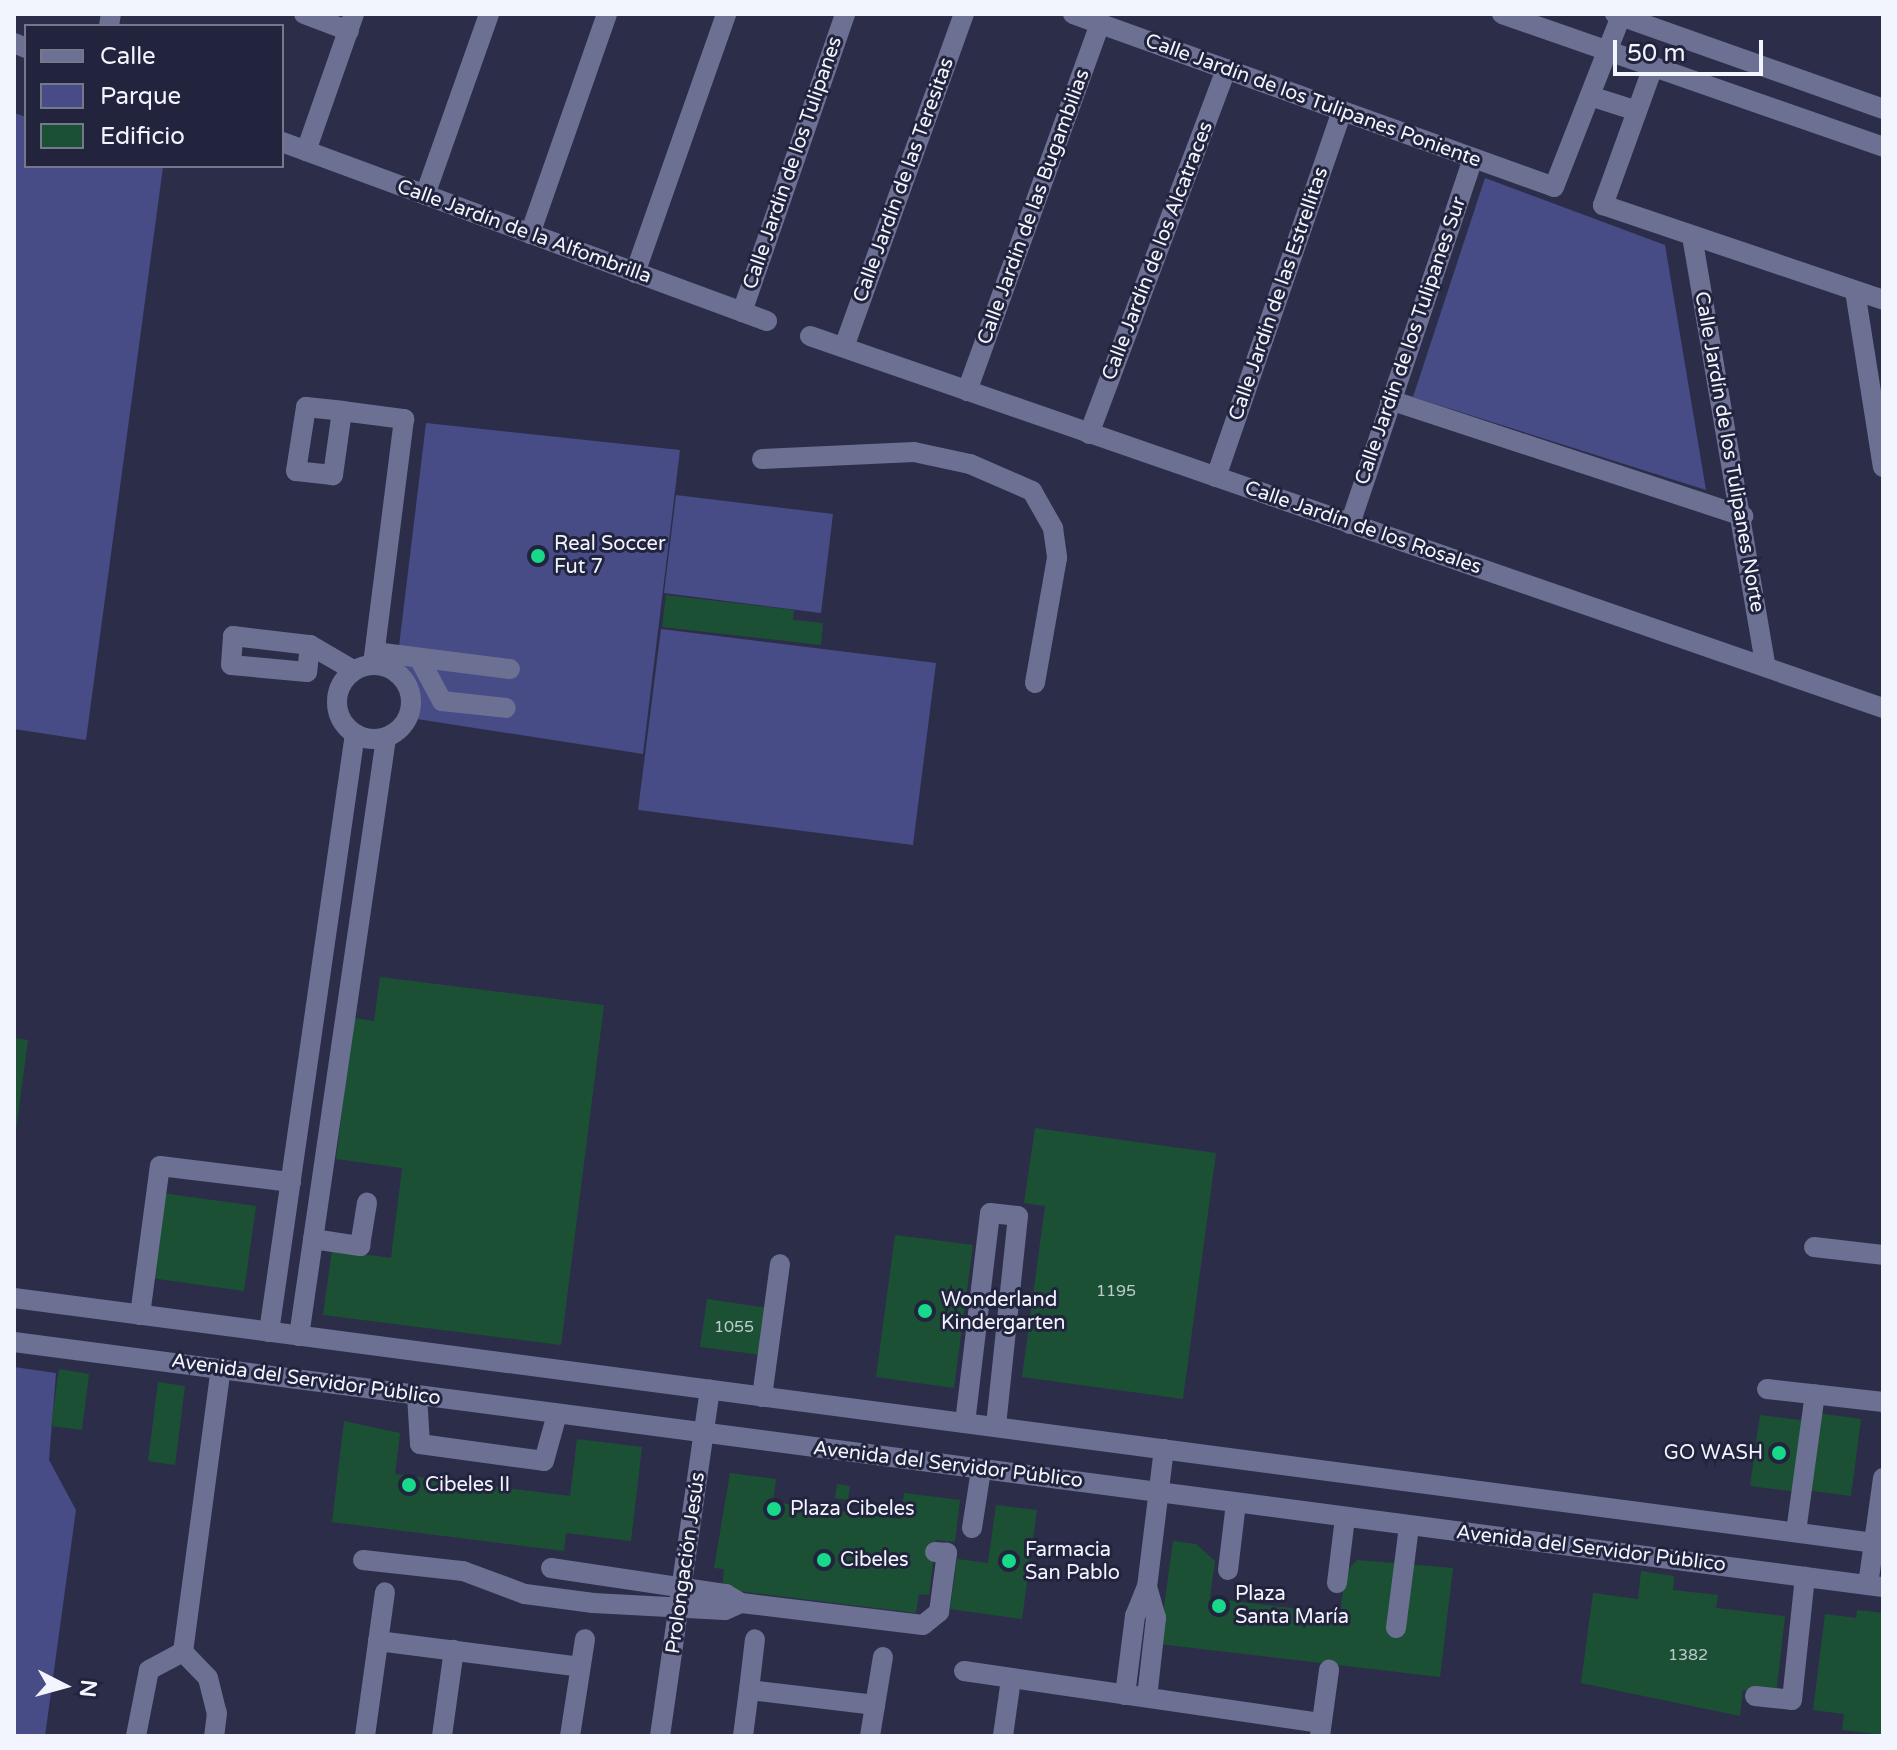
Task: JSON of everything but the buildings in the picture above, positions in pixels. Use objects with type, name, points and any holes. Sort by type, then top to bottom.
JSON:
[{"type":"street","points":[[304,14],[351,22],[306,151]]},
{"type":"street","points":[[425,195],[489,14]]},
{"type":"street","points":[[530,234],[607,14]]},
{"type":"street","points":[[635,273],[726,14]]},
{"type":"street","name":"Calle Jardín de los Tulipanes","points":[[742,312],[845,14]]},
{"type":"street","name":"Calle Jardín de las Teresitas","points":[[844,347],[964,14]]},
{"type":"street","name":"Calle Jardín de los Tulipanes Poniente","points":[[1073,14],[1554,187],[1590,96]]},
{"type":"street","points":[[1502,14],[1883,147]]},
{"type":"street","points":[[1637,111],[1590,96],[1618,15],[1883,109]]},
{"type":"street","name":"Calle Jardín de las Bugambilias","points":[[967,391],[1100,24]]},
{"type":"street","points":[[1653,67],[1603,205],[1883,300]]},
{"type":"street","name":"Calle Jardín de los Alcatraces","points":[[1089,434],[1226,69]]},
{"type":"street","name":"Calle Jardín de las Estrellitas","points":[[1216,477],[1342,111]]},
{"type":"street","name":"Calle Jardín de la Alfombrilla","points":[[284,143],[767,321]]},
{"type":"street","name":"Calle Jardín de los Tulipanes Sur","points":[[1350,524],[1473,158]]},
{"type":"street","name":"Calle Jardín de los Tulipanes Norte","points":[[1692,236],[1743,516],[1766,667]]},
{"type":"street","points":[[1855,291],[1883,467]]},
{"type":"street","points":[[810,336],[844,347]]},
{"type":"street","name":"Calle Jardín de los Rosales","points":[[844,347],[1883,708]]},
{"type":"street","points":[[1390,400],[1743,516]]},
{"type":"street","points":[[342,411],[404,419],[374,658]]},
{"type":"street","points":[[762,459],[914,452],[970,464],[1032,491],[1053,528],[1057,558],[1035,683]]},
{"type":"street","points":[[310,645],[353,670]]},
{"type":"street","points":[[355,734],[386,738],[404,725],[411,695],[394,669],[374,658]]},
{"type":"street","points":[[269,1332],[355,734],[337,708],[340,687],[353,670],[374,658],[419,658],[510,669]]},
{"type":"street","points":[[419,658],[442,701],[506,708]]},
{"type":"street","points":[[299,1336],[386,738]]},
{"type":"street","points":[[315,1014],[345,1018]]},
{"type":"street","points":[[140,1315],[160,1166],[291,1182]]},
{"type":"street","points":[[313,1239],[360,1246],[367,1203]]},
{"type":"street","points":[[965,1423],[990,1213],[1018,1216],[996,1427]]},
{"type":"street","points":[[1814,1247],[1883,1255]]},
{"type":"street","points":[[762,1397],[780,1264]]},
{"type":"street","name":"Avenida del Servidor Público","points":[[14,1298],[1879,1543]]},
{"type":"street","name":"Avenida del Servidor Público","points":[[14,1342],[1876,1586]]},
{"type":"street","points":[[183,1652],[221,1369]]},
{"type":"street","points":[[1767,1389],[1883,1402]]},
{"type":"street","name":"Prolongación Jesús","points":[[660,1736],[710,1390]]},
{"type":"street","points":[[1796,1532],[1815,1394]]},
{"type":"street","points":[[417,1395],[420,1444],[528,1459],[544,1461],[557,1414]]},
{"type":"street","points":[[1125,1695],[1135,1616],[1147,1587],[1164,1449]]},
{"type":"street","points":[[972,1528],[981,1470]]},
{"type":"street","points":[[1876,1586],[1883,1478]]},
{"type":"street","points":[[1228,1570],[1236,1503]]},
{"type":"street","points":[[1337,1583],[1345,1518]]},
{"type":"street","points":[[1396,1628],[1409,1526]]},
{"type":"street","points":[[551,1568],[725,1610],[741,1603],[923,1625],[939,1612],[947,1553],[935,1552]]},
{"type":"street","points":[[363,1560],[463,1571],[525,1594],[593,1603],[681,1598]]},
{"type":"street","points":[[1755,1696],[1792,1700],[1805,1577]]},
{"type":"street","points":[[593,1603],[599,1580]]},
{"type":"street","points":[[1147,1587],[1156,1618],[1147,1697]]},
{"type":"street","points":[[365,1736],[385,1592]]},
{"type":"street","points":[[570,1736],[585,1639]]},
{"type":"street","points":[[743,1736],[755,1639]]},
{"type":"street","points":[[378,1641],[580,1667]]},
{"type":"street","points":[[442,1736],[454,1650]]},
{"type":"street","points":[[136,1736],[149,1670],[183,1652]]},
{"type":"street","points":[[183,1652],[208,1678],[217,1713],[214,1736]]},
{"type":"street","points":[[870,1736],[883,1657]]},
{"type":"street","points":[[964,1671],[1147,1697],[1321,1730],[1329,1670]]},
{"type":"street","points":[[1003,1736],[1011,1679]]},
{"type":"street","points":[[749,1690],[875,1705]]},
{"type":"green space","points":[[14,113],[24,116],[24,168],[163,168],[86,740],[14,729]]},
{"type":"green space","points":[[1485,178],[1665,245],[1706,490],[1413,397]]},
{"type":"green space","name":"Real Soccer Fut 7","points":[[426,423],[680,450],[643,754],[417,719],[419,687],[397,663]]},
{"type":"green space","points":[[676,495],[833,514],[821,613],[664,593]]},
{"type":"green space","points":[[661,629],[936,663],[913,845],[638,810]]},
{"type":"green space","points":[[14,1367],[56,1373],[49,1460],[76,1510],[45,1736],[14,1736]]},
{"type":"place","name":"Real Soccer Fut 7","points":[[538,556]]},
{"type":"place","name":"Wonderland Kindergarten","points":[[925,1311]]},
{"type":"place","name":"GO WASH","points":[[1779,1453]]},
{"type":"place","name":"Cibeles II","points":[[409,1485]]},
{"type":"place","name":"Plaza Cibeles","points":[[774,1509]]},
{"type":"place","name":"Cibeles","points":[[824,1560]]},
{"type":"place","name":"Farmacia San Pablo","points":[[1009,1561]]},
{"type":"place","name":"Plaza Santa María","points":[[1219,1606]]}]
